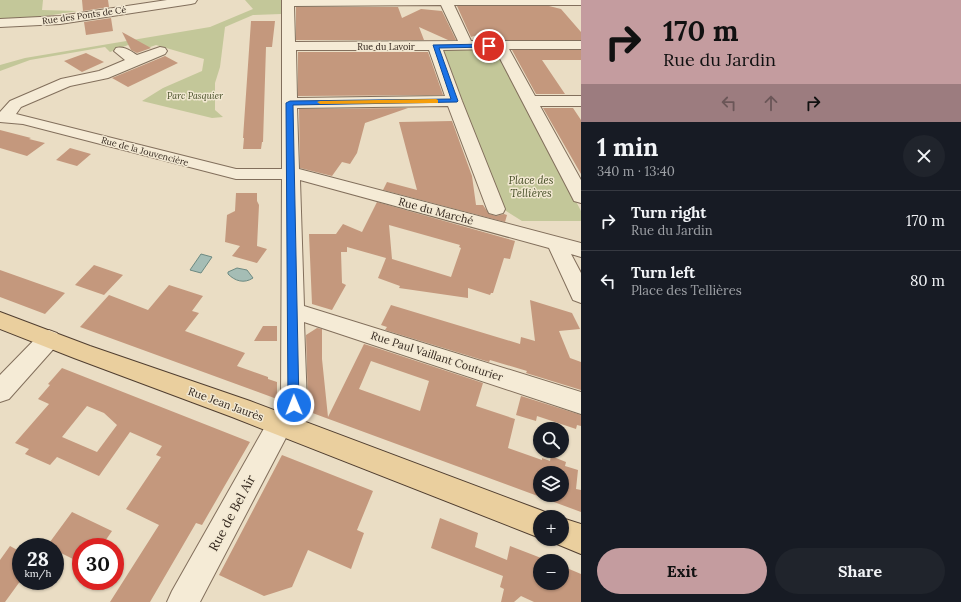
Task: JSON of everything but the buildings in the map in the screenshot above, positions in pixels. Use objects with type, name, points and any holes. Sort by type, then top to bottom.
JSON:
[{"type":"main road","name":"Rue Jean Jaurès","points":[[0,320],[280,424],[533,521]]},
{"type":"main road","points":[[569,535],[581,540]]},
{"type":"street","name":"Rue des Ponts de Cé","points":[[0,23],[60,20],[191,0]]},
{"type":"street","points":[[288,1],[581,1]]},
{"type":"street","name":"Rue de Bel Air","points":[[183,602],[280,424],[294,405],[288,1]]},
{"type":"street","points":[[445,1],[467,46]]},
{"type":"street","name":"Rue du Lavoir","points":[[288,46],[581,45]]},
{"type":"street","points":[[435,46],[454,101],[496,209]]},
{"type":"street","points":[[500,46],[530,102],[575,174],[581,197]]},
{"type":"street","points":[[121,51],[136,60]]},
{"type":"street","points":[[3,117],[15,104],[66,82],[103,75],[160,51]]},
{"type":"street","points":[[290,103],[454,101]]},
{"type":"street","points":[[530,102],[581,101]]},
{"type":"street","name":"Rue de la Jouvencière","points":[[3,117],[24,119],[236,174],[290,173]]},
{"type":"street","name":"Rue du Marché","points":[[290,173],[299,174],[581,250]]},
{"type":"street","points":[[558,244],[560,252],[581,294]]},
{"type":"street","name":"Rue Paul Vaillant Couturier","points":[[293,313],[304,314],[581,403]]},
{"type":"street","points":[[0,392],[50,339]]},
{"type":"green space","points":[[0,0],[43,0],[42,10],[78,11],[33,18],[0,18]]},
{"type":"green space","name":"Parc Pasquier","points":[[245,0],[281,0],[281,14],[253,15],[225,27],[220,67],[215,83],[215,110],[223,117],[212,118],[142,101],[163,88],[202,71],[204,59],[156,45],[139,51],[128,45],[110,52],[105,47],[30,60],[0,71],[0,65],[25,58],[210,27],[253,9]]},
{"type":"green space","name":"Place des Tellières","points":[[441,48],[497,49],[581,211],[581,221],[522,221],[503,209]]},
{"type":"water","points":[[201,254],[212,257],[201,273],[190,270]]},
{"type":"water","points":[[237,268],[247,270],[253,278],[246,281],[240,281],[228,274],[228,272]]},
{"type":"slow traffic","points":[[320,102],[436,101]]},
{"type":"route","points":[[294,405],[290,103],[454,101],[435,46],[489,46]]}]
